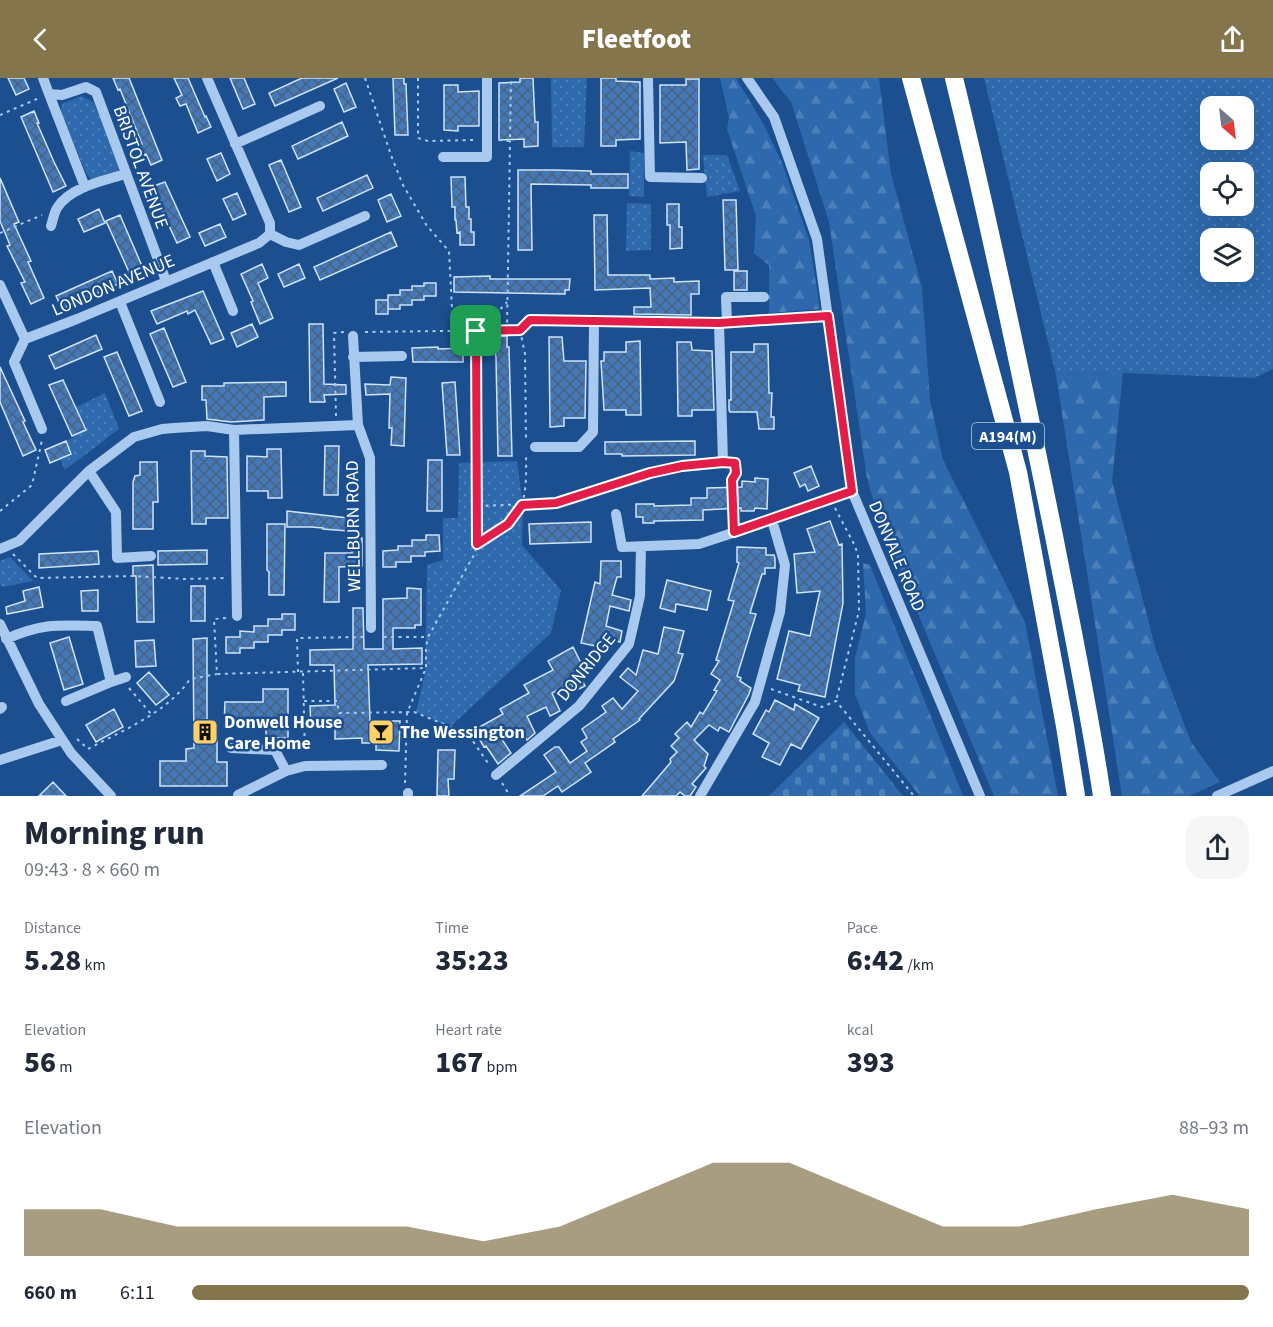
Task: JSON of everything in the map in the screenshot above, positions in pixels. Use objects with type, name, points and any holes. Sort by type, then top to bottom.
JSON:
[{"type":"highway","name":"A194(M)","points":[[945,78],[993,239]]},
{"type":"highway","name":"A194(M)","points":[[954,78],[993,239],[1092,733],[1101,796]]},
{"type":"highway","name":"A194(M)","points":[[911,79],[1018,472],[1076,796]]},
{"type":"street","points":[[43,78],[85,187]]},
{"type":"street","points":[[207,78],[270,223],[270,234],[286,242],[299,244],[365,216]]},
{"type":"street","points":[[443,158],[487,157],[487,78]]},
{"type":"street","points":[[648,78],[650,177],[702,178]]},
{"type":"street","name":"DONVALE ROAD","points":[[747,78],[774,117],[818,239],[852,491],[980,796]]},
{"type":"street","name":"BRISTOL AVENUE","points":[[49,94],[62,95],[86,87],[96,92],[166,281]]},
{"type":"street","points":[[235,144],[320,106]]},
{"type":"street","points":[[51,226],[56,209],[66,198],[85,187],[125,174]]},
{"type":"street","name":"LONDON AVENUE","points":[[25,339],[120,302],[259,243],[270,234]]},
{"type":"street","points":[[213,262],[233,311]]},
{"type":"street","points":[[0,285],[25,339],[14,362],[42,429]]},
{"type":"street","points":[[723,462],[723,323],[726,297],[764,297]]},
{"type":"street","points":[[120,302],[160,402]]},
{"type":"street","points":[[530,320],[723,323],[828,316]]},
{"type":"street","points":[[535,447],[579,447],[593,432],[594,321]]},
{"type":"street","name":"WELLBURN ROAD","points":[[353,336],[358,425],[370,458],[372,634]]},
{"type":"street","points":[[353,357],[402,356]]},
{"type":"street","points":[[3,548],[18,541],[89,471],[134,437],[162,429],[207,426],[234,430],[358,425]]},
{"type":"street","points":[[234,430],[237,616]]},
{"type":"street","points":[[89,471],[116,512],[117,558],[151,556]]},
{"type":"street","points":[[616,514],[622,548],[699,544],[852,491]]},
{"type":"street","points":[[700,796],[755,702],[780,612],[785,565],[772,520]]},
{"type":"street","name":"DONRIDGE","points":[[496,775],[579,706],[629,644],[640,596],[641,546]]},
{"type":"street","points":[[0,624],[39,704],[62,740],[111,796]]},
{"type":"street","points":[[6,639],[29,629],[50,625],[97,626],[111,682]]},
{"type":"street","points":[[66,701],[126,678]]},
{"type":"street","points":[[0,760],[62,740]]},
{"type":"street","points":[[231,748],[275,750],[286,771]]},
{"type":"street","points":[[238,796],[286,771],[305,766],[382,765]]},
{"type":"street","points":[[1217,796],[1273,771]]},
{"type":"path","points":[[365,78],[392,158],[404,185],[428,226],[449,251],[452,309],[476,331],[520,330],[530,320]]},
{"type":"path","points":[[418,78],[418,138],[428,141],[510,141]]},
{"type":"path","points":[[507,330],[511,78]]},
{"type":"path","points":[[0,115],[49,94]]},
{"type":"path","points":[[0,233],[56,209]]},
{"type":"path","points":[[480,331],[507,302]]},
{"type":"path","points":[[477,544],[508,524],[522,505],[526,485],[525,354],[520,330]]},
{"type":"path","points":[[408,795],[404,789],[407,713],[426,668],[428,637],[475,553],[477,544],[476,331]]},
{"type":"path","points":[[0,511],[32,485],[42,429]]},
{"type":"path","points":[[477,506],[556,503],[650,473],[682,466],[735,463],[736,473],[732,480],[734,532]]},
{"type":"path","points":[[830,499],[858,555],[859,611],[836,701]]},
{"type":"path","points":[[3,548],[37,578],[133,576],[185,579],[238,578]]},
{"type":"path","points":[[217,674],[214,619],[237,616]]},
{"type":"path","points":[[298,672],[297,638],[372,634],[428,637]]},
{"type":"path","points":[[62,740],[71,734],[88,749],[152,715],[190,679],[217,674],[426,668]]},
{"type":"path","points":[[303,672],[305,766]]},
{"type":"path","points":[[126,678],[130,691],[152,715]]},
{"type":"path","points":[[760,685],[822,707],[836,701]]},
{"type":"path","points":[[304,701],[337,701],[339,713],[414,712],[468,734],[510,796]]},
{"type":"path","points":[[836,701],[914,796]]},
{"type":"green space","points":[[551,78],[587,78],[584,147],[552,147]]},
{"type":"green space","points":[[720,78],[736,78],[764,125],[782,163],[809,240],[820,309],[769,313],[769,265],[754,253],[756,216],[727,129],[729,118]]},
{"type":"green space","points":[[772,78],[879,78],[891,174],[922,288],[930,400],[943,460],[1025,622],[1058,796],[994,796],[879,520],[867,478],[829,222],[791,102]]},
{"type":"green space","points":[[984,78],[1273,78],[1273,369],[1254,378],[1123,373],[1056,375]]},
{"type":"green space","points":[[82,96],[94,103],[120,165],[118,170],[98,178],[91,179],[86,173],[60,111],[63,103]]},
{"type":"green space","points":[[630,151],[644,153],[644,197],[629,196]]},
{"type":"green space","points":[[703,155],[727,155],[740,191],[707,197]]},
{"type":"green space","points":[[627,203],[651,204],[651,250],[626,251]]},
{"type":"green space","points":[[1123,373],[1112,481],[1156,650],[1191,742],[1220,782],[1189,796],[1122,796],[1056,375]]},
{"type":"green space","points":[[105,393],[119,429],[65,470],[60,459],[71,454],[66,441],[86,430],[76,407]]},
{"type":"green space","points":[[517,461],[523,507],[522,545],[561,590],[551,633],[450,727],[416,712],[425,674],[427,565],[443,560],[443,518],[458,518],[459,463]]},
{"type":"green space","points":[[10,557],[33,581],[2,587],[0,561]]},
{"type":"green space","points":[[863,563],[870,565],[963,796],[920,796],[870,733],[855,694],[855,658],[866,613]]},
{"type":"green space","points":[[844,722],[903,796],[769,796]]},
{"type":"building","points":[[8,78],[24,78],[29,89],[16,95]]},
{"type":"building","points":[[113,78],[129,78],[162,160],[151,165],[146,154],[144,155],[140,144],[142,144],[120,89],[118,90]]},
{"type":"building","points":[[174,78],[188,78],[211,127],[198,133],[186,104],[180,106],[176,98],[182,95]]},
{"type":"building","points":[[230,78],[244,78],[255,104],[243,109]]},
{"type":"building","points":[[302,78],[338,78],[275,106],[269,93]]},
{"type":"building","points":[[393,78],[404,78],[404,84],[406,84],[408,135],[395,135]]},
{"type":"building","points":[[520,78],[533,78],[538,146],[524,147],[524,139],[499,140],[499,83],[520,82]]},
{"type":"building","points":[[601,78],[640,82],[640,139],[616,140],[616,146],[601,146]]},
{"type":"building","points":[[686,79],[699,79],[699,169],[687,170],[686,142],[660,143],[660,85],[686,85]]},
{"type":"building","points":[[346,83],[356,107],[344,112],[334,89]]},
{"type":"building","points":[[444,85],[458,85],[458,92],[479,91],[479,126],[458,126],[458,131],[444,130]]},
{"type":"building","points":[[34,111],[39,123],[37,123],[66,186],[53,192],[21,117]]},
{"type":"building","points":[[342,122],[348,136],[298,159],[292,146]]},
{"type":"building","points":[[221,153],[230,174],[217,181],[207,159]]},
{"type":"building","points":[[281,160],[301,207],[289,212],[269,165]]},
{"type":"building","points":[[518,170],[628,174],[628,188],[531,184],[532,250],[518,250]]},
{"type":"building","points":[[367,175],[373,188],[323,211],[317,198]]},
{"type":"building","points":[[451,177],[465,177],[466,207],[469,207],[474,245],[460,245],[455,207],[452,207]]},
{"type":"building","points":[[0,178],[19,222],[14,224],[31,261],[28,262],[44,298],[31,304],[21,283],[25,282],[7,246],[10,245],[0,221]]},
{"type":"building","points":[[165,182],[190,237],[177,243],[151,187]]},
{"type":"building","points":[[237,193],[246,214],[233,220],[223,199]]},
{"type":"building","points":[[391,194],[401,216],[387,222],[378,200]]},
{"type":"building","points":[[723,200],[736,200],[738,270],[725,270]]},
{"type":"building","points":[[667,204],[679,204],[682,248],[670,249]]},
{"type":"building","points":[[99,209],[105,223],[84,232],[78,219]]},
{"type":"building","points":[[120,215],[142,266],[129,272],[106,221]]},
{"type":"building","points":[[594,215],[607,215],[608,275],[650,275],[650,279],[674,278],[674,282],[699,281],[699,294],[691,294],[691,315],[634,314],[634,307],[651,307],[650,288],[595,290]]},
{"type":"building","points":[[220,224],[226,237],[205,246],[199,233]]},
{"type":"building","points":[[391,232],[397,246],[320,280],[314,267]]},
{"type":"building","points":[[262,264],[268,278],[258,283],[273,318],[260,324],[241,274]]},
{"type":"building","points":[[299,264],[305,278],[284,287],[278,274]]},
{"type":"building","points":[[112,271],[118,284],[62,309],[56,296]]},
{"type":"building","points":[[734,271],[747,271],[747,290],[734,290]]},
{"type":"building","points":[[490,276],[490,279],[570,279],[569,290],[565,290],[565,294],[454,292],[454,277]]},
{"type":"building","points":[[424,283],[436,283],[436,296],[424,296],[424,300],[412,300],[412,305],[400,305],[400,309],[388,309],[388,314],[376,314],[376,300],[388,300],[388,295],[400,295],[400,290],[412,290],[412,286],[424,286]]},
{"type":"building","points":[[203,291],[224,339],[211,344],[195,310],[188,314],[187,311],[157,324],[151,311]]},
{"type":"building","points":[[252,324],[258,337],[237,347],[231,333]]},
{"type":"building","points":[[309,324],[323,324],[324,384],[346,385],[346,394],[324,395],[325,402],[310,402]]},
{"type":"building","points":[[164,328],[186,382],[173,387],[150,334]]},
{"type":"building","points":[[96,335],[102,349],[55,369],[49,356]]},
{"type":"building","points":[[493,336],[507,336],[507,347],[509,347],[512,456],[498,456],[496,358]]},
{"type":"building","points":[[549,337],[562,337],[564,361],[586,361],[585,418],[564,418],[564,426],[550,427]]},
{"type":"building","points":[[640,341],[641,415],[626,415],[626,410],[604,410],[601,361],[604,361],[604,352],[626,352],[626,342]]},
{"type":"building","points":[[677,342],[691,342],[692,350],[712,351],[714,410],[692,410],[692,416],[678,416]]},
{"type":"building","points":[[754,344],[768,344],[769,393],[772,393],[771,417],[774,417],[774,429],[759,429],[757,412],[730,412],[729,410],[731,352],[754,352]]},
{"type":"building","points":[[438,347],[438,349],[463,348],[463,362],[413,362],[412,348]]},
{"type":"building","points":[[117,352],[142,411],[129,416],[104,357]]},
{"type":"building","points":[[0,367],[36,450],[23,456],[0,402]]},
{"type":"building","points":[[391,377],[406,378],[404,446],[391,445],[390,394],[366,395],[365,384],[390,385]]},
{"type":"building","points":[[63,380],[86,430],[72,436],[49,385]]},
{"type":"building","points":[[286,382],[286,396],[264,397],[264,420],[231,422],[207,419],[206,400],[202,400],[202,386],[224,386],[224,383]]},
{"type":"building","points":[[455,382],[460,455],[447,455],[442,383]]},
{"type":"building","points":[[66,441],[71,454],[50,463],[45,450]]},
{"type":"building","points":[[695,441],[695,455],[622,456],[622,454],[605,454],[605,442]]},
{"type":"building","points":[[325,446],[339,446],[338,495],[324,495]]},
{"type":"building","points":[[267,449],[281,449],[282,498],[268,498],[268,491],[247,491],[247,456],[267,457]]},
{"type":"building","points":[[191,451],[205,451],[205,456],[227,457],[228,518],[206,518],[206,524],[192,524]]},
{"type":"building","points":[[428,460],[442,460],[442,511],[427,511]]},
{"type":"building","points":[[140,462],[157,462],[158,502],[153,502],[153,529],[133,529],[133,482],[135,476],[140,475]]},
{"type":"building","points":[[811,466],[819,486],[808,491],[805,484],[800,487],[794,473]]},
{"type":"building","points":[[755,478],[768,479],[767,509],[703,510],[703,520],[654,521],[654,523],[643,523],[643,517],[636,517],[636,504],[691,505],[691,498],[707,498],[707,488],[742,487],[742,481],[755,482]]},
{"type":"building","points":[[287,511],[348,518],[348,531],[287,527]]},
{"type":"building","points":[[830,521],[839,545],[842,544],[843,603],[825,697],[798,691],[800,685],[777,679],[789,631],[810,636],[820,591],[797,593],[794,554],[815,552],[807,529]]},
{"type":"building","points":[[591,522],[591,542],[530,544],[529,524]]},
{"type":"building","points":[[267,524],[285,524],[284,595],[269,595]]},
{"type":"building","points":[[426,535],[439,535],[440,551],[425,552],[425,556],[411,556],[411,562],[396,562],[396,567],[383,567],[383,551],[398,550],[398,546],[412,546],[412,540],[426,540]]},
{"type":"building","points":[[352,538],[362,538],[362,566],[339,567],[339,602],[324,602],[325,553],[352,553]]},
{"type":"building","points":[[737,547],[766,548],[766,555],[774,555],[775,558],[775,568],[765,568],[765,574],[762,574],[750,613],[756,614],[737,676],[741,678],[740,681],[751,688],[749,694],[729,732],[720,727],[718,731],[709,725],[694,740],[708,754],[704,766],[706,768],[692,784],[696,787],[690,796],[685,796],[680,792],[676,796],[642,796],[677,752],[671,746],[679,738],[675,734],[687,722],[691,727],[700,712],[703,714],[717,691],[714,690],[720,680],[711,674],[719,661],[716,660],[734,601],[728,600],[739,563],[737,562]]},
{"type":"building","points":[[207,550],[207,564],[158,565],[158,551]]},
{"type":"building","points":[[98,551],[99,564],[39,568],[39,554]]},
{"type":"building","points":[[601,561],[621,561],[621,577],[617,577],[612,595],[631,600],[629,611],[610,606],[606,626],[622,631],[620,642],[603,637],[601,647],[581,643],[595,582],[600,584]]},
{"type":"building","points":[[153,565],[154,622],[137,622],[136,576],[133,576],[133,566]]},
{"type":"building","points":[[667,580],[711,591],[707,610],[676,604],[675,612],[660,608]]},
{"type":"building","points":[[191,586],[205,586],[205,621],[191,621]]},
{"type":"building","points":[[39,587],[43,607],[7,614],[6,607],[25,601],[23,591]]},
{"type":"building","points":[[407,588],[421,589],[421,625],[415,625],[415,628],[393,628],[393,649],[422,648],[422,664],[368,665],[370,721],[400,721],[399,751],[376,750],[376,743],[362,743],[362,738],[335,739],[335,726],[311,727],[310,706],[335,705],[334,665],[310,665],[310,650],[353,649],[353,608],[363,608],[364,649],[383,649],[383,599],[407,598]]},
{"type":"building","points":[[98,590],[98,611],[82,611],[81,591]]},
{"type":"building","points":[[282,614],[295,614],[295,630],[282,630],[282,635],[268,635],[268,642],[254,642],[254,648],[240,648],[240,653],[226,653],[226,637],[240,637],[240,631],[254,632],[254,626],[268,626],[268,619],[282,619]]},
{"type":"building","points":[[664,627],[684,631],[678,653],[683,654],[674,681],[640,720],[613,739],[615,742],[585,763],[591,772],[562,792],[558,786],[543,796],[520,796],[556,772],[544,755],[555,747],[559,747],[570,763],[587,751],[581,742],[587,738],[582,729],[606,712],[602,706],[613,698],[622,709],[638,691],[620,677],[628,668],[636,675],[643,650],[658,654]]},
{"type":"building","points":[[69,637],[83,684],[64,690],[50,643]]},
{"type":"building","points":[[207,638],[207,725],[217,725],[217,762],[227,762],[227,786],[160,786],[160,761],[186,761],[186,749],[194,748],[193,639]]},
{"type":"building","points":[[154,640],[156,666],[136,667],[135,641]]},
{"type":"building","points":[[573,647],[582,665],[576,668],[585,686],[575,691],[571,683],[552,693],[560,711],[550,716],[546,707],[527,716],[535,733],[527,740],[520,727],[501,738],[511,753],[498,764],[474,730],[503,714],[500,709],[529,693],[524,685],[553,670],[548,661]]},
{"type":"building","points":[[149,672],[169,695],[156,705],[137,683]]},
{"type":"building","points":[[263,689],[288,689],[288,738],[266,738],[266,725],[224,725],[225,702],[263,702]]},
{"type":"building","points":[[775,700],[794,710],[795,704],[819,718],[801,749],[791,744],[780,765],[762,757],[769,743],[753,734],[766,710],[769,712]]},
{"type":"building","points":[[114,709],[123,727],[96,742],[86,725]]},
{"type":"building","points":[[438,750],[455,750],[454,779],[448,779],[449,796],[437,796]]},
{"type":"building","points":[[53,782],[66,796],[39,796]]},
{"type":"place","name":"Donwell House Care Home","points":[[205,732]]},
{"type":"place","name":"The Wessington","points":[[381,732]]},
{"type":"route","points":[[828,316],[852,491],[734,532],[732,480],[736,473],[735,463],[682,466],[650,473],[556,503],[522,505],[508,524],[477,544],[476,331],[520,330],[530,320],[719,323],[828,316]]}]
